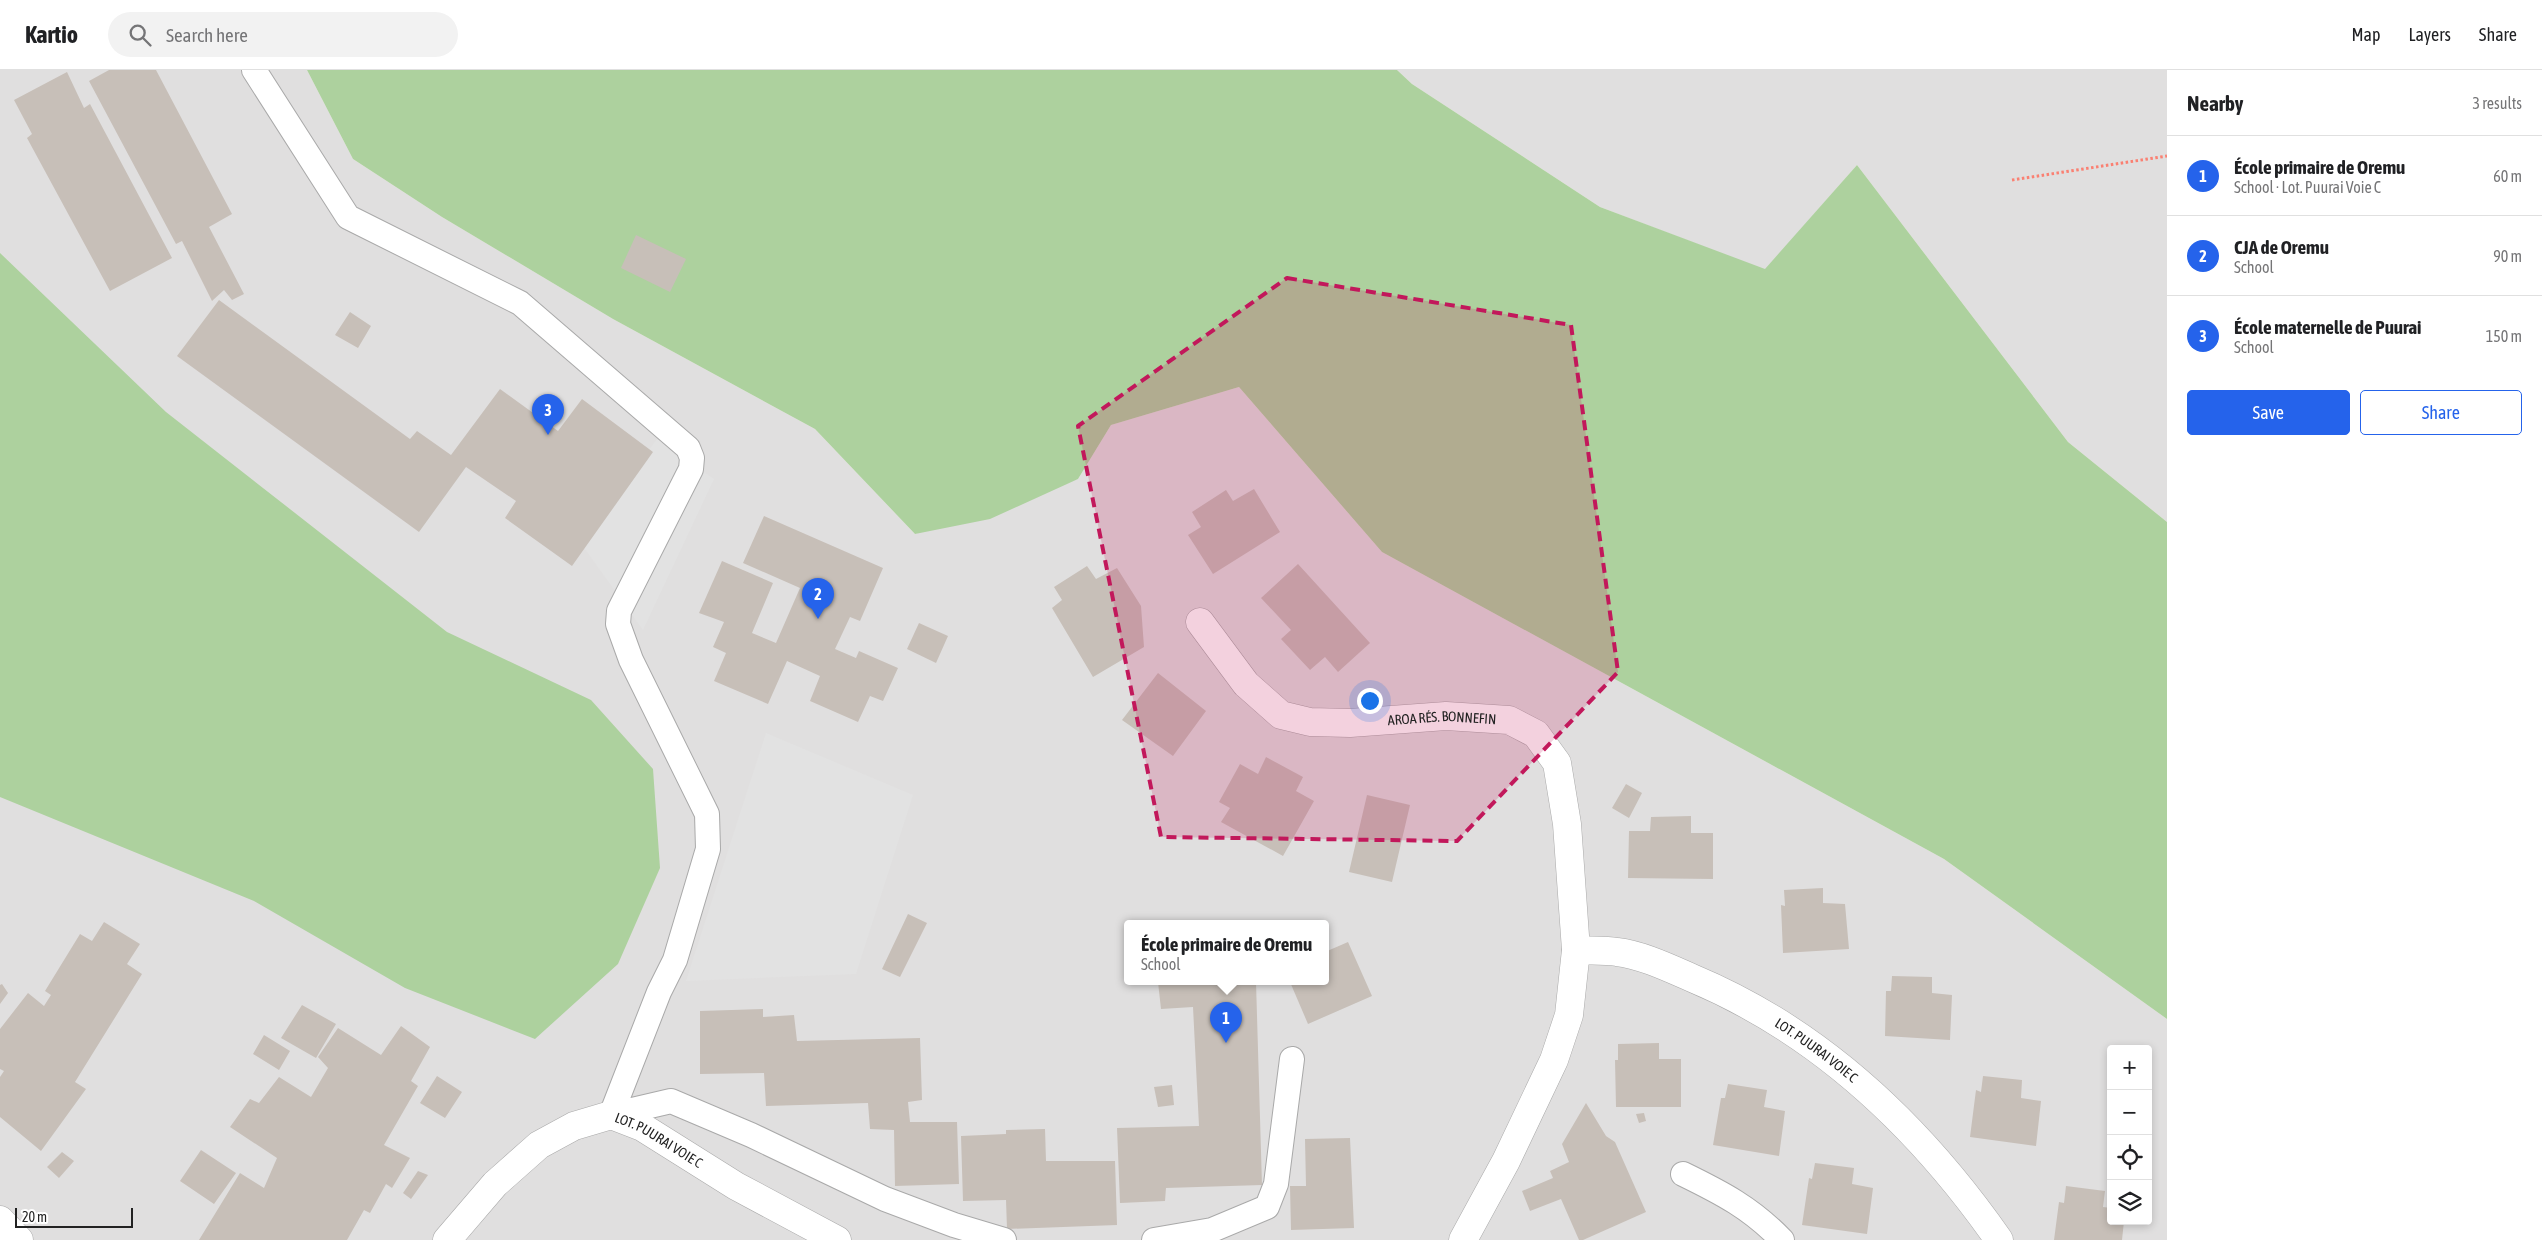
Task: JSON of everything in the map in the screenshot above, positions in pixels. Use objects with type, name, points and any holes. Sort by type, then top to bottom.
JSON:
[{"type":"street","name":"AROA RÉS. BONNEFIN","points":[[1200,622],[1246,684],[1281,714],[1310,722],[1350,723],[1446,716],[1509,720],[1536,734],[1558,764],[1567,824],[1576,950]]},
{"type":"street","name":"LOT. PUURAI VOIE C","points":[[1576,950],[1619,952],[1674,970],[1723,990],[1802,1036],[1881,1100],[1922,1141],[1954,1178],[1999,1240]]},
{"type":"street","points":[[1463,1240],[1506,1162],[1554,1060],[1569,1015],[1576,950]]},
{"type":"street","name":"LOT. PUURAI VOIE C","points":[[447,1240],[495,1184],[538,1145],[574,1126],[611,1115],[642,1127],[736,1186],[838,1240]]},
{"type":"street","points":[[0,1220],[20,1240]]},
{"type":"lane","points":[[254,70],[348,217],[520,303],[688,448],[692,458],[691,469],[619,611],[618,624],[631,660],[707,814],[708,849],[675,960],[659,992],[611,1115]]},
{"type":"lane","points":[[1154,1240],[1212,1230],[1267,1206],[1276,1184],[1292,1059]]},
{"type":"lane","points":[[611,1115],[671,1102],[751,1135],[885,1199],[954,1225],[1004,1240]]},
{"type":"lane","points":[[1683,1174],[1735,1199],[1768,1225],[1782,1240]]},
{"type":"path","points":[[2012,180],[2167,156]]},
{"type":"highlighted area","points":[[1287,278],[1571,325],[1618,672],[1457,841],[1161,837],[1078,426]]},
{"type":"shaded area","points":[[0,70],[307,70],[353,159],[442,217],[613,319],[815,429],[915,534],[1078,479],[1111,425],[1239,387],[1382,552],[1944,859],[2167,1019],[2167,1240],[0,1240]]},
{"type":"shaded area","points":[[1397,70],[2167,70],[2167,522],[2068,442],[1857,165],[1765,270],[1600,207],[1412,84]]},
{"type":"shaded area","points":[[657,439],[714,479],[643,630],[580,542]]},
{"type":"shaded area","points":[[766,733],[913,795],[856,974],[686,981]]},
{"type":"green space","points":[[307,70],[1397,70],[1412,84],[1600,207],[1765,269],[1857,165],[2068,442],[2167,522],[2167,1019],[1944,859],[1382,552],[1239,387],[1111,425],[1078,479],[990,519],[915,534],[815,429],[613,319],[442,217],[353,159]]},
{"type":"green space","points":[[0,253],[166,412],[447,632],[591,700],[653,769],[660,868],[618,964],[535,1039],[405,988],[254,901],[0,797]]},
{"type":"building","points":[[109,70],[156,70],[232,214],[209,227],[244,294],[232,300],[224,290],[212,301],[182,241],[176,244],[89,81]]},
{"type":"building","points":[[67,72],[84,108],[90,104],[172,258],[110,291],[27,138],[32,134],[14,100]]},
{"type":"building","points":[[636,235],[686,259],[670,292],[621,268]]},
{"type":"building","points":[[219,300],[410,439],[417,431],[451,455],[500,389],[558,431],[582,399],[653,452],[572,566],[505,518],[516,501],[466,467],[419,532],[177,356]]},
{"type":"building","points":[[350,312],[371,326],[358,348],[335,335]]},
{"type":"building","points":[[1254,489],[1280,532],[1213,574],[1188,535],[1201,527],[1192,512],[1226,490],[1233,501]]},
{"type":"building","points":[[764,516],[883,568],[860,621],[850,617],[835,649],[856,658],[859,651],[898,668],[883,701],[870,696],[858,722],[810,701],[820,676],[787,661],[768,704],[714,681],[726,653],[713,647],[724,622],[699,613],[722,561],[773,583],[752,633],[776,643],[800,588],[743,563]]},
{"type":"building","points":[[1298,564],[1370,643],[1338,672],[1325,657],[1310,670],[1281,639],[1291,630],[1261,598]]},
{"type":"building","points":[[1087,566],[1096,579],[1117,568],[1141,606],[1144,647],[1093,677],[1052,608],[1062,600],[1054,587]]},
{"type":"building","points":[[919,623],[948,636],[936,663],[907,649]]},
{"type":"building","points":[[1158,673],[1206,711],[1173,756],[1122,720]]},
{"type":"building","points":[[1266,757],[1303,777],[1296,791],[1314,801],[1283,856],[1221,822],[1230,808],[1219,802],[1240,764],[1258,774]]},
{"type":"building","points":[[1626,784],[1642,793],[1629,818],[1612,808]]},
{"type":"building","points":[[1367,795],[1410,805],[1392,882],[1349,872]]},
{"type":"building","points":[[1691,816],[1691,833],[1713,833],[1713,879],[1628,878],[1629,831],[1650,831],[1651,817]]},
{"type":"building","points":[[1823,888],[1823,903],[1845,904],[1849,949],[1783,953],[1781,905],[1785,906],[1784,890]]},
{"type":"building","points":[[908,914],[927,923],[900,977],[882,969]]},
{"type":"building","points":[[104,922],[140,944],[127,964],[142,974],[75,1082],[86,1089],[41,1151],[0,1117],[0,1077],[4,1071],[0,1069],[0,1029],[28,993],[44,1006],[51,995],[45,991],[80,934],[92,941]]},
{"type":"building","points":[[1348,942],[1372,996],[1308,1024],[1291,985],[1329,985],[1329,950]]},
{"type":"building","points":[[1892,976],[1932,977],[1932,993],[1952,995],[1950,1040],[1885,1036],[1886,991],[1891,991]]},
{"type":"building","points":[[2,984],[8,993],[0,1004],[0,985]]},
{"type":"building","points":[[1158,985],[1256,985],[1262,1185],[1166,1188],[1165,1201],[1120,1203],[1117,1128],[1199,1126],[1193,1007],[1161,1009]]},
{"type":"building","points":[[302,1005],[336,1024],[316,1058],[281,1038]]},
{"type":"building","points":[[763,1009],[763,1017],[794,1015],[797,1041],[920,1038],[922,1100],[908,1102],[910,1122],[957,1122],[959,1184],[895,1186],[894,1130],[870,1129],[868,1103],[766,1106],[764,1073],[700,1074],[700,1011]]},
{"type":"building","points":[[401,1026],[430,1047],[411,1081],[418,1086],[384,1145],[410,1158],[392,1188],[386,1184],[370,1213],[364,1210],[347,1240],[199,1240],[240,1173],[264,1188],[277,1158],[230,1127],[250,1099],[259,1103],[279,1077],[311,1097],[328,1068],[318,1057],[338,1028],[381,1055]]},
{"type":"building","points":[[264,1035],[290,1051],[279,1070],[253,1054]]},
{"type":"building","points":[[1659,1043],[1659,1059],[1681,1059],[1681,1107],[1616,1107],[1615,1060],[1618,1060],[1618,1044]]},
{"type":"building","points":[[437,1076],[462,1092],[445,1118],[420,1103]]},
{"type":"building","points":[[1983,1076],[2022,1080],[2021,1098],[2041,1101],[2036,1146],[1970,1137],[1976,1090],[1981,1092]]},
{"type":"building","points":[[1728,1084],[1767,1090],[1764,1107],[1785,1111],[1779,1156],[1713,1145],[1721,1098],[1725,1098]]},
{"type":"building","points":[[1172,1085],[1174,1105],[1158,1107],[1154,1087]]},
{"type":"building","points":[[1586,1103],[1606,1136],[1615,1142],[1646,1212],[1583,1240],[1579,1240],[1561,1199],[1530,1211],[1522,1191],[1553,1178],[1550,1171],[1569,1162],[1562,1144]]},
{"type":"building","points":[[1644,1113],[1646,1121],[1639,1123],[1636,1114]]},
{"type":"building","points":[[1045,1129],[1046,1161],[1115,1161],[1117,1225],[1007,1229],[1006,1200],[963,1201],[961,1136],[1006,1134],[1006,1130]]},
{"type":"building","points":[[1350,1138],[1354,1228],[1291,1230],[1290,1186],[1306,1186],[1305,1139]]},
{"type":"building","points":[[201,1150],[236,1173],[214,1204],[180,1181]]},
{"type":"building","points":[[62,1152],[74,1161],[59,1178],[47,1167]]},
{"type":"building","points":[[1815,1163],[1854,1168],[1852,1184],[1873,1188],[1867,1234],[1802,1225],[1809,1178],[1812,1179]]},
{"type":"building","points":[[418,1171],[428,1175],[411,1199],[403,1193]]},
{"type":"building","points":[[2066,1186],[2105,1191],[2103,1207],[2107,1208],[2107,1225],[2124,1225],[2122,1240],[2054,1240],[2059,1202],[2064,1203]]},
{"type":"place","name":"École maternelle de Puurai","points":[[548,435]]},
{"type":"place","name":"CJA de Oremu","points":[[818,619]]},
{"type":"place","name":"École primaire de Oremu","points":[[1226,1043]]}]
